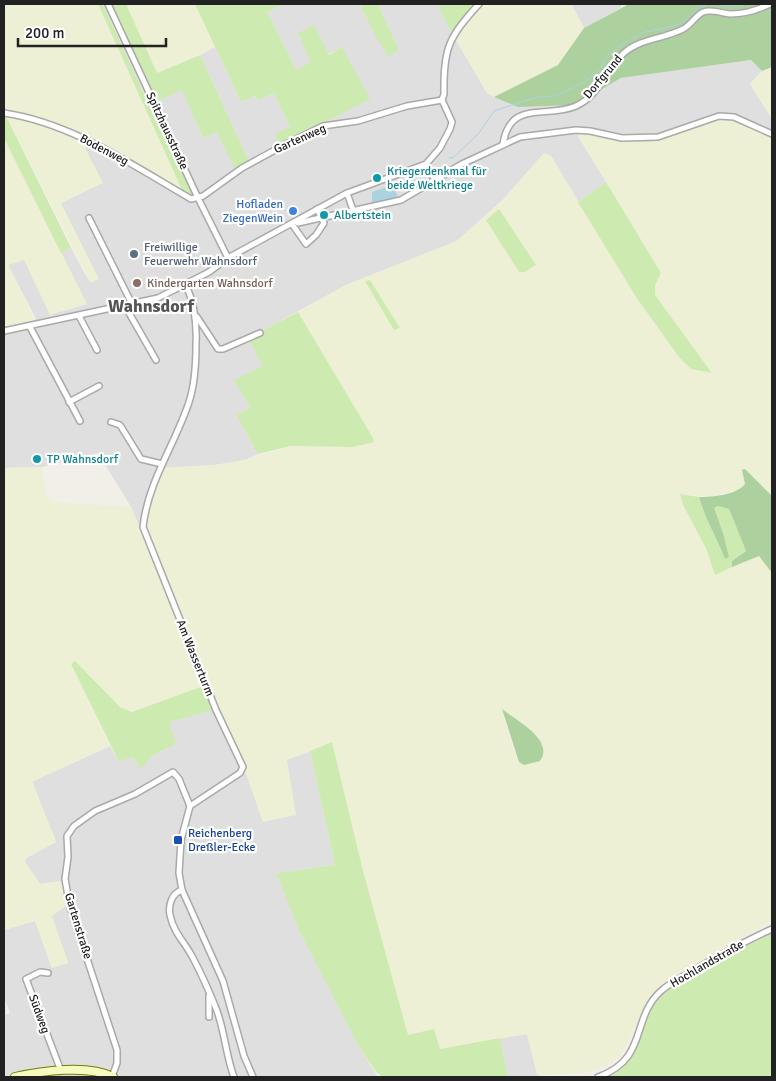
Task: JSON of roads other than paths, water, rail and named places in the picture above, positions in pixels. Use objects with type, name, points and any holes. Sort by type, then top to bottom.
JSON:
[{"type":"street","name":"Spitzhausstraße","points":[[108,4],[228,258]]},
{"type":"street","points":[[4,332],[158,298],[186,285],[209,272],[228,258],[347,193],[426,164],[440,148],[452,122],[442,100],[444,94],[445,52],[454,35],[479,4]]},
{"type":"street","name":"Dorfgrund","points":[[503,144],[505,131],[515,118],[531,112],[569,108],[585,101],[614,63],[634,45],[686,28],[702,12],[710,10],[730,14],[740,13],[770,4]]},
{"type":"street","name":"Gartenweg","points":[[198,198],[242,168],[323,126],[358,121],[407,106],[442,100]]},
{"type":"street","name":"Bodenweg","points":[[4,113],[28,117],[55,126],[120,158],[191,199],[198,198]]},
{"type":"street","points":[[292,224],[401,200],[503,144],[520,137],[590,130],[622,138],[658,137],[719,116],[734,117],[772,134]]},
{"type":"street","points":[[426,164],[435,180]]},
{"type":"street","points":[[347,193],[353,210]]},
{"type":"street","points":[[292,224],[306,244],[316,235],[324,223],[317,209]]},
{"type":"street","points":[[89,218],[132,304]]},
{"type":"street","points":[[186,285],[196,316],[218,349],[223,350],[260,333]]},
{"type":"street","points":[[125,306],[156,360]]},
{"type":"street","points":[[79,316],[97,350]]},
{"type":"street","points":[[111,422],[120,423],[141,459],[162,464],[186,409],[194,384],[196,316]]},
{"type":"street","points":[[30,327],[80,422]]},
{"type":"street","points":[[69,402],[99,386]]},
{"type":"street","name":"Am Wasserturm","points":[[162,464],[152,484],[145,506],[143,527],[216,710],[243,767],[240,773],[190,806]]},
{"type":"street","name":"Gartenstraße","points":[[112,1077],[117,1063],[117,1050],[70,907],[66,887],[67,836],[74,826],[91,814],[135,794],[173,772],[179,779],[190,806]]},
{"type":"street","points":[[190,806],[181,840],[179,873],[182,890],[224,982],[244,1056],[253,1077]]},
{"type":"street","points":[[182,890],[178,891],[170,903],[169,913],[177,935],[192,956],[209,995],[221,1026],[226,1058],[234,1077]]},
{"type":"street","name":"Hochlandstraße","points":[[598,1077],[613,1072],[626,1061],[649,1009],[661,991],[730,949],[772,929]]},
{"type":"street","name":"Südweg","points":[[48,973],[40,972],[26,978],[61,1071]]},
{"type":"street","points":[[209,995],[209,1017]]},
{"type":"street","points":[[15,1077],[61,1071],[90,1070],[103,1072],[112,1077]]},
{"type":"water","points":[[392,185],[398,197],[372,203],[372,192]]},
{"type":"waterway","points":[[449,158],[454,157],[479,133],[494,111],[537,97],[554,96],[582,84],[599,70],[607,56],[626,42],[645,32],[678,25],[689,19],[696,10],[707,4]]},
{"type":"waterway","points":[[718,4],[726,6],[754,4]]},
{"type":"place","name":"Kriegerdenkmal für beide Weltkriege","points":[[377,178]]},
{"type":"place","name":"Hofladen ZiegenWein","points":[[293,211]]},
{"type":"place","name":"Albertstein","points":[[324,215]]},
{"type":"place","name":"Freiwillige Feuerwehr Wahnsdorf","points":[[134,254]]},
{"type":"place","name":"Kindergarten Wahnsdorf","points":[[137,283]]},
{"type":"place","name":"TP Wahnsdorf","points":[[37,459]]},
{"type":"place","name":"Reichenberg Dreßler-Ecke","points":[[178,840]]},
{"type":"district","name":"Wahnsdorf","points":[[151,306]]}]
